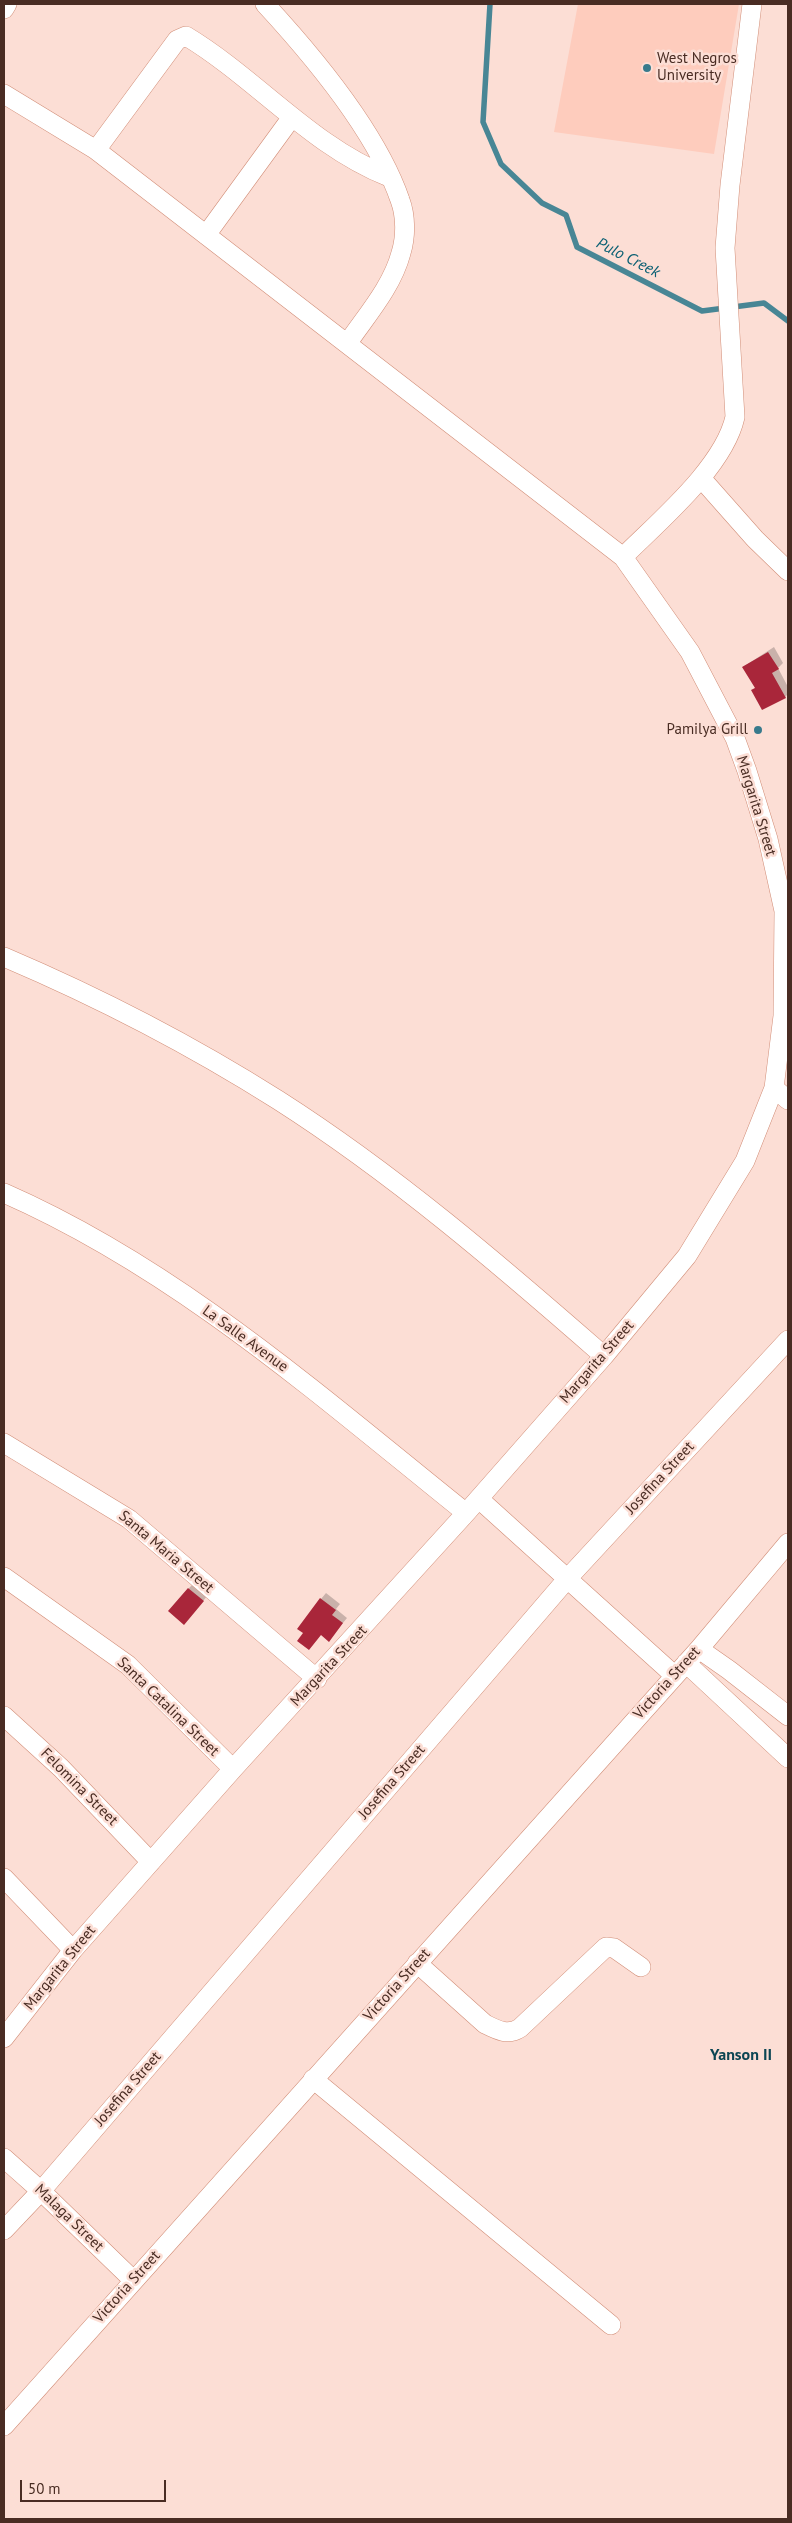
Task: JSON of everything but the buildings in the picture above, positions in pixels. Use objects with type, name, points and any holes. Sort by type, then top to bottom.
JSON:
[{"type":"street","points":[[4,9],[7,4]]},
{"type":"street","points":[[265,4],[298,41],[359,122],[401,202],[405,231],[401,253],[390,281],[347,344]]},
{"type":"street","points":[[623,557],[701,478],[731,434],[735,418],[725,248],[731,176],[752,4]]},
{"type":"street","points":[[96,150],[177,40],[186,36],[347,157],[389,177]]},
{"type":"street","name":"Margarita Street","points":[[4,94],[96,150],[623,557],[690,652],[735,738],[768,838],[786,913],[781,1094],[745,1160],[687,1256],[604,1356],[472,1506],[317,1679],[233,1769],[73,1950],[4,2038]]},
{"type":"street","points":[[206,235],[292,117]]},
{"type":"street","points":[[701,478],[755,539],[788,571]]},
{"type":"street","points":[[4,957],[42,973],[179,1041],[278,1101],[374,1168],[506,1270],[604,1356]]},
{"type":"street","name":"La Salle Avenue","points":[[4,1193],[96,1238],[246,1336],[568,1578],[686,1662]]},
{"type":"street","name":"Josefina Street","points":[[4,2230],[41,2191],[568,1578],[788,1340]]},
{"type":"street","name":"Santa Maria Street","points":[[4,1443],[129,1519],[317,1679]]},
{"type":"street","name":"Victoria Street","points":[[4,2426],[686,1662],[788,1543]]},
{"type":"street","name":"Santa Catalina Street","points":[[4,1577],[128,1665],[233,1769]]},
{"type":"street","points":[[686,1662],[729,1670],[788,1716]]},
{"type":"street","points":[[686,1662],[788,1758]]},
{"type":"street","name":"Felomina Street","points":[[4,1716],[61,1768],[152,1862]]},
{"type":"street","points":[[4,1878],[73,1950]]},
{"type":"street","points":[[417,1963],[485,2024],[509,2033],[520,2028],[606,1946],[614,1948],[641,1967]]},
{"type":"street","points":[[313,2079],[611,2326]]},
{"type":"street","name":"Malaga Street","points":[[4,2158],[133,2280]]},
{"type":"shaded area","name":"West Negros University","points":[[578,4],[739,4],[714,154],[554,132]]},
{"type":"waterway","name":"Pulo Creek","points":[[490,4],[483,122],[501,164],[542,203],[566,215],[577,247],[702,311],[764,303],[788,321]]},
{"type":"place","name":"West Negros University","points":[[647,68]]},
{"type":"place","name":"Pamilya Grill","points":[[758,730]]},
{"type":"district","name":"Yanson II","points":[[741,2055]]}]
